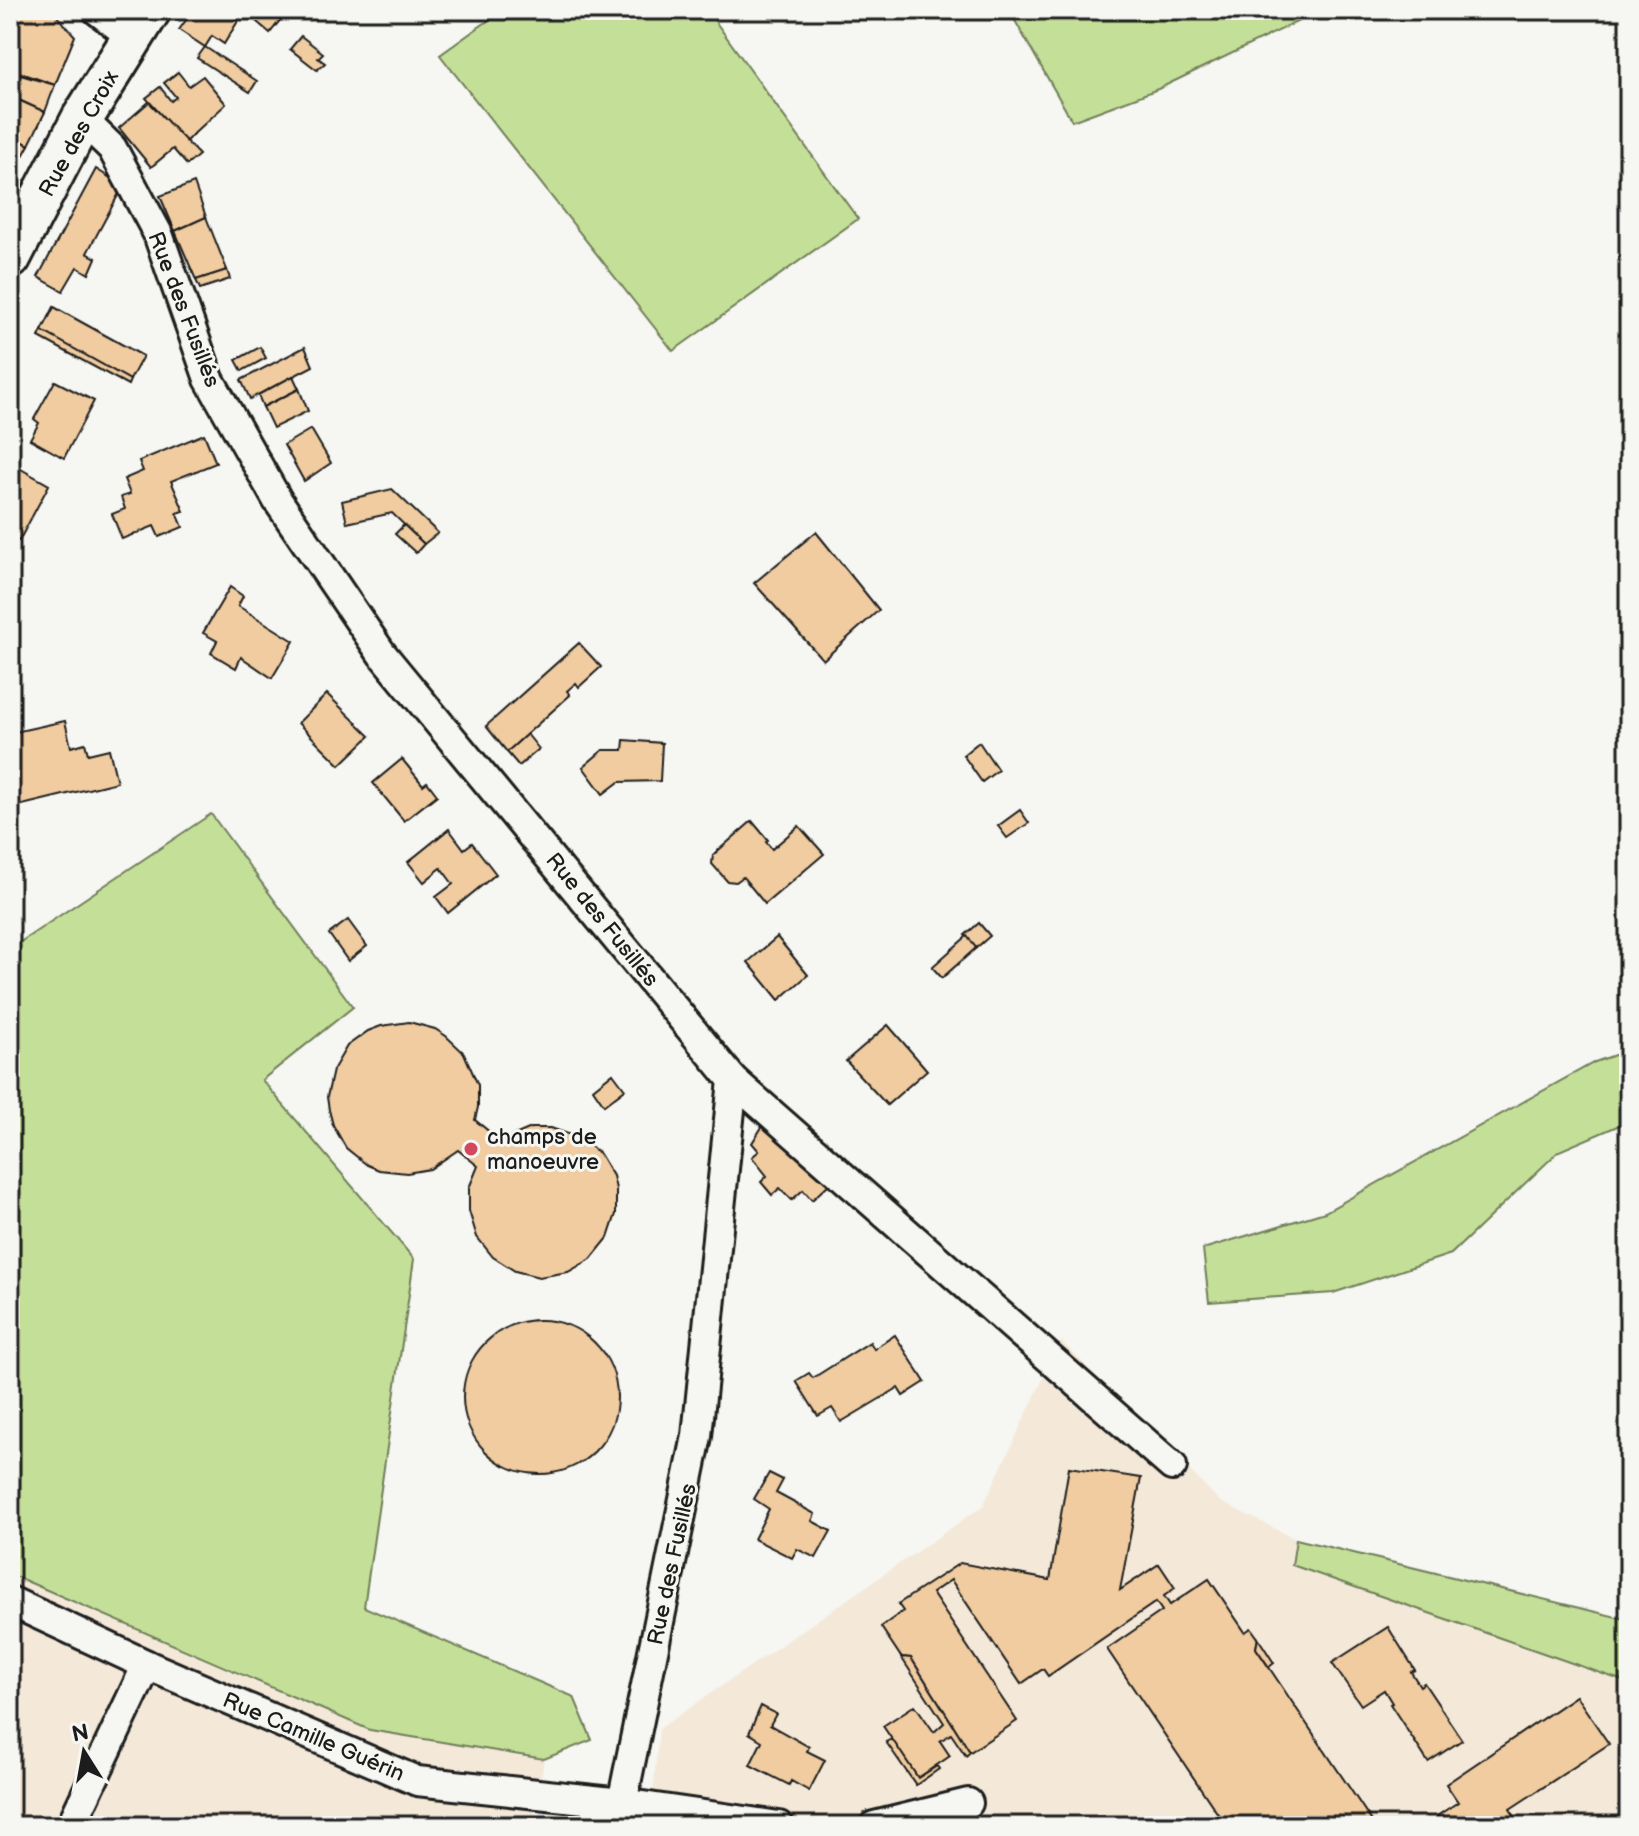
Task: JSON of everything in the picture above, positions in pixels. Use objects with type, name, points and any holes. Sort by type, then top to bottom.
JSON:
[{"type":"main road","name":"Rue des Croix","points":[[10,258],[82,119],[141,23]]},
{"type":"street","points":[[97,10],[141,23]]},
{"type":"street","name":"Rue des Fusillés","points":[[82,119],[112,148],[158,234],[209,379],[278,501],[382,654],[733,1080],[697,1436],[621,1814]]},
{"type":"street","points":[[733,1080],[1172,1466]]},
{"type":"street","name":"Rue Camille Guérin","points":[[10,1601],[147,1665],[417,1781],[621,1814],[779,1826]]},
{"type":"street","points":[[71,1826],[147,1665]]},
{"type":"street","points":[[874,1826],[968,1803]]},
{"type":"shaded area","points":[[1061,1341],[1221,1502],[1296,1539],[1292,1565],[1629,1683],[1629,1826],[650,1826],[659,1729],[983,1506]]},
{"type":"shaded area","points":[[10,1574],[370,1730],[544,1759],[533,1826],[10,1826]]},
{"type":"green space","points":[[503,10],[707,10],[858,219],[673,351],[440,55]]},
{"type":"green space","points":[[1009,10],[1300,10],[1305,18],[1158,89],[1072,121]]},
{"type":"green space","points":[[211,814],[353,1007],[262,1080],[414,1259],[364,1607],[574,1697],[592,1740],[544,1759],[370,1730],[10,1574],[10,949]]},
{"type":"green space","points":[[1629,1050],[1629,1121],[1559,1151],[1451,1254],[1333,1293],[1209,1302],[1203,1249],[1325,1212],[1595,1062]]},
{"type":"green space","points":[[1296,1539],[1629,1620],[1629,1683],[1292,1565]]},
{"type":"building","points":[[11,10],[52,10],[75,36],[55,85],[10,69]]},
{"type":"building","points":[[193,10],[221,10],[238,21],[224,44],[212,36],[205,47],[179,30]]},
{"type":"building","points":[[243,10],[288,10],[270,33]]},
{"type":"building","points":[[301,36],[323,53],[318,58],[325,63],[317,70],[290,49]]},
{"type":"building","points":[[205,47],[257,81],[250,92],[197,58]]},
{"type":"building","points":[[10,72],[55,85],[45,112],[10,96]]},
{"type":"building","points":[[178,72],[189,86],[203,76],[226,104],[185,142],[146,98],[160,87],[171,101],[176,97],[164,83]]},
{"type":"building","points":[[14,98],[45,112],[29,145],[10,135],[10,102]]},
{"type":"building","points":[[149,102],[199,155],[187,165],[173,149],[151,167],[119,128]]},
{"type":"building","points":[[10,135],[29,145],[10,180]]},
{"type":"building","points":[[96,169],[123,186],[87,253],[96,258],[89,274],[77,267],[63,291],[38,277]]},
{"type":"building","points":[[194,183],[206,217],[175,231],[160,196]]},
{"type":"building","points":[[206,217],[227,270],[196,280],[175,231]]},
{"type":"building","points":[[227,270],[230,279],[200,289],[196,280]]},
{"type":"building","points":[[54,307],[143,356],[130,380],[42,331]]},
{"type":"building","points":[[42,331],[130,380],[128,385],[39,337]]},
{"type":"building","points":[[260,347],[266,358],[242,371],[236,360]]},
{"type":"building","points":[[305,347],[313,366],[250,399],[241,380]]},
{"type":"building","points":[[293,376],[299,389],[263,407],[258,395]]},
{"type":"building","points":[[55,381],[94,401],[64,458],[30,439],[39,423],[34,419]]},
{"type":"building","points":[[299,389],[308,411],[273,428],[263,407]]},
{"type":"building","points":[[311,429],[331,463],[304,481],[284,445]]},
{"type":"building","points":[[204,434],[216,463],[171,481],[184,511],[177,513],[183,527],[159,537],[154,526],[122,539],[112,514],[125,509],[121,497],[130,494],[124,479],[143,471],[139,461]]},
{"type":"building","points":[[12,464],[49,485],[19,541],[10,536]]},
{"type":"building","points":[[392,489],[438,533],[424,544],[392,513],[347,523],[342,501]]},
{"type":"building","points":[[404,525],[424,544],[416,553],[395,534]]},
{"type":"building","points":[[816,532],[879,610],[823,660],[754,583]]},
{"type":"building","points":[[230,587],[243,596],[238,606],[294,641],[272,678],[241,657],[236,668],[211,653],[217,641],[203,633]]},
{"type":"building","points":[[579,643],[601,667],[579,687],[576,683],[567,691],[570,695],[507,752],[486,726]]},
{"type":"building","points":[[327,694],[370,736],[340,765],[298,723]]},
{"type":"building","points":[[65,721],[71,747],[85,743],[88,754],[109,749],[117,782],[10,808],[10,733]]},
{"type":"building","points":[[527,734],[539,749],[519,766],[507,752]]},
{"type":"building","points":[[624,740],[662,743],[660,781],[619,782],[603,794],[583,767],[603,750],[623,750]]},
{"type":"building","points":[[979,742],[998,770],[982,782],[963,755]]},
{"type":"building","points":[[402,759],[423,785],[427,782],[437,795],[404,821],[373,783]]},
{"type":"building","points":[[1020,810],[1029,823],[1007,838],[998,826]]},
{"type":"building","points":[[752,821],[772,849],[799,826],[824,854],[765,904],[743,877],[736,882],[727,881],[712,864],[713,855]]},
{"type":"building","points":[[449,829],[464,849],[472,843],[496,874],[448,913],[436,897],[453,884],[441,868],[424,882],[408,862]]},
{"type":"building","points":[[348,920],[367,946],[348,961],[329,934]]},
{"type":"building","points":[[979,923],[990,936],[976,948],[965,935]]},
{"type":"building","points":[[967,936],[976,948],[942,978],[932,967]]},
{"type":"building","points":[[777,937],[808,975],[779,1000],[748,962]]},
{"type":"building","name":"champs de manoeuvre","points":[[409,1022],[435,1029],[464,1053],[478,1085],[475,1120],[501,1141],[531,1128],[551,1128],[582,1139],[600,1154],[613,1176],[616,1214],[608,1238],[591,1259],[568,1272],[539,1277],[515,1271],[493,1257],[477,1237],[469,1211],[469,1188],[478,1166],[458,1150],[430,1169],[407,1173],[379,1170],[367,1165],[346,1148],[333,1125],[329,1110],[327,1097],[333,1070],[347,1046],[368,1031]]},
{"type":"building","points":[[888,1025],[927,1070],[887,1105],[846,1061]]},
{"type":"building","points":[[613,1073],[625,1089],[604,1105],[593,1089]]},
{"type":"building","points":[[767,1119],[829,1184],[812,1200],[803,1190],[792,1200],[780,1188],[772,1195],[761,1182],[767,1176],[752,1157],[759,1151],[752,1143]]},
{"type":"building","points":[[540,1320],[569,1326],[594,1343],[611,1368],[617,1397],[611,1426],[594,1451],[569,1468],[540,1474],[511,1468],[486,1451],[469,1426],[463,1397],[469,1368],[486,1343],[511,1326]]},
{"type":"building","points":[[895,1335],[925,1382],[903,1396],[898,1388],[841,1422],[832,1408],[818,1416],[796,1381],[809,1373],[813,1378],[870,1342],[874,1349]]},
{"type":"building","points":[[1069,1467],[1141,1478],[1120,1590],[1159,1564],[1175,1588],[1164,1596],[1170,1605],[1209,1579],[1245,1632],[1251,1628],[1258,1638],[1256,1648],[1375,1826],[1226,1826],[1107,1649],[1162,1611],[1156,1602],[1048,1676],[1043,1669],[1021,1684],[951,1580],[932,1593],[1017,1721],[970,1752],[911,1658],[901,1657],[881,1627],[903,1611],[898,1604],[960,1563],[1050,1580]]},
{"type":"building","points":[[769,1473],[783,1480],[776,1493],[815,1514],[812,1521],[831,1531],[816,1558],[797,1549],[792,1558],[754,1539],[769,1509],[754,1499]]},
{"type":"building","points":[[1388,1627],[1415,1670],[1411,1672],[1420,1686],[1424,1683],[1462,1740],[1428,1762],[1384,1690],[1361,1705],[1332,1663]]},
{"type":"building","points":[[1258,1638],[1274,1663],[1269,1667],[1256,1648]]},
{"type":"building","points":[[901,1657],[911,1658],[970,1752],[966,1756],[951,1734],[940,1741],[950,1756],[918,1778],[883,1726],[915,1705],[934,1732],[944,1723]]},
{"type":"building","points":[[1576,1696],[1609,1744],[1510,1809],[1521,1826],[1444,1826],[1437,1816],[1458,1802],[1446,1784]]},
{"type":"building","points":[[761,1706],[776,1714],[770,1725],[825,1760],[809,1791],[791,1781],[789,1785],[750,1765],[762,1741],[749,1733]]},
{"type":"building","points":[[892,1739],[918,1778],[937,1766],[939,1769],[916,1785],[886,1742]]},
{"type":"place","name":"champs de manoeuvre","points":[[471,1149]]}]
